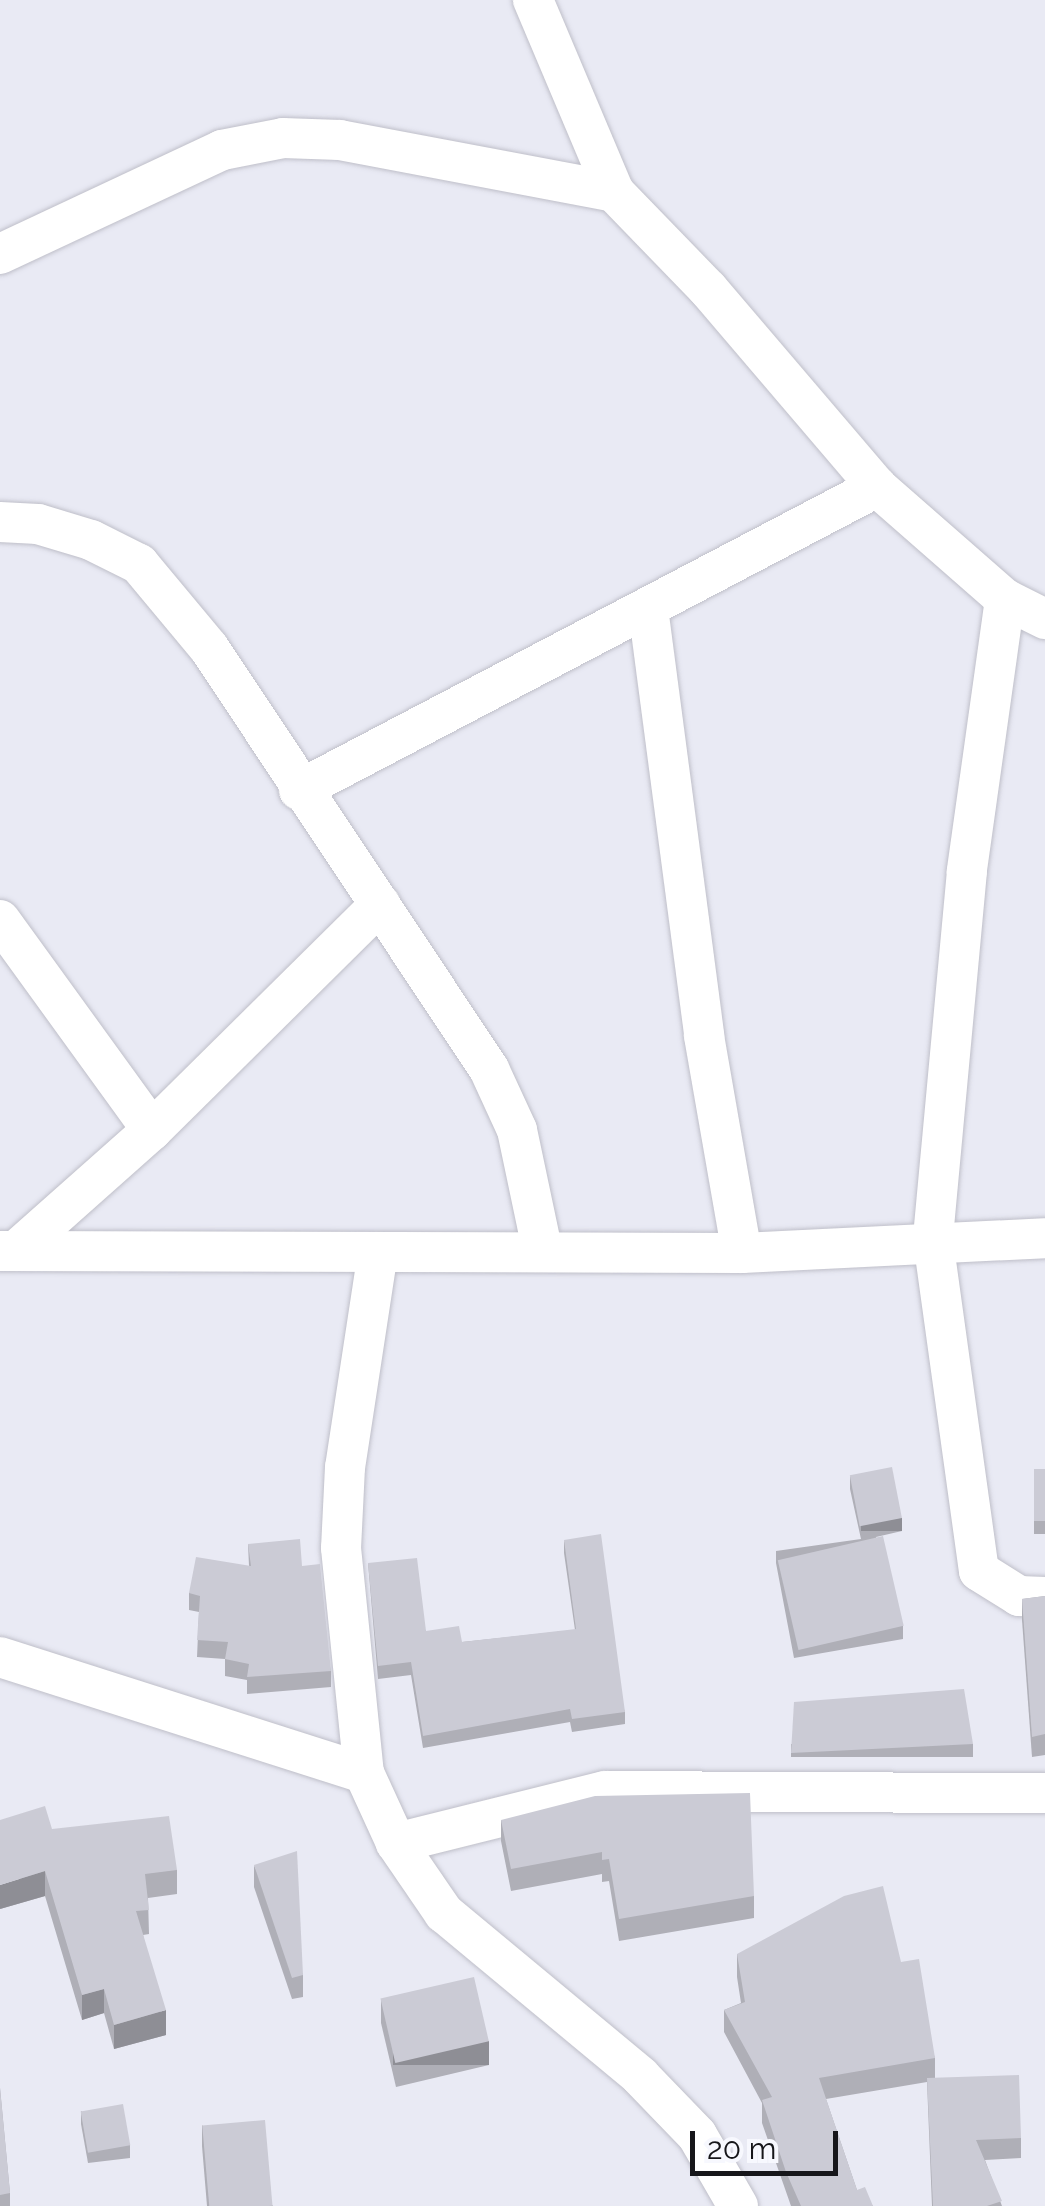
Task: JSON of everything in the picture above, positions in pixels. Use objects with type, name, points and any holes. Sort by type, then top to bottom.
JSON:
[{"type":"street","points":[[533,0],[614,192],[708,289],[877,487],[1005,599],[1045,620]]},
{"type":"street","points":[[0,254],[222,150],[283,138],[340,140],[614,192]]},
{"type":"street","points":[[300,790],[877,487]]},
{"type":"street","points":[[0,522],[38,524],[92,540],[139,564],[209,648],[489,1069],[517,1130],[542,1249]]},
{"type":"street","points":[[1005,599],[968,871],[933,1240],[979,1571],[1019,1596],[1045,1597]]},
{"type":"street","points":[[648,608],[704,1036],[742,1253]]},
{"type":"street","points":[[9,1250],[152,1130],[380,904]]},
{"type":"street","points":[[0,920],[152,1130]]},
{"type":"street","points":[[9,1250],[542,1249],[742,1253],[933,1240],[1045,1238]]},
{"type":"street","points":[[378,1252],[345,1467],[342,1548],[364,1772],[396,1843],[444,1913],[640,2076],[697,2135],[738,2206]]},
{"type":"street","points":[[0,1657],[364,1772]]},
{"type":"street","points":[[396,1843],[605,1791],[1045,1793]]},
{"type":"building","points":[[892,1467],[902,1518],[860,1526],[850,1475]]},
{"type":"building","points":[[1034,1469],[1045,1469],[1045,1521],[1034,1521]]},
{"type":"building","points":[[601,1534],[625,1712],[572,1719],[570,1709],[423,1736],[411,1662],[378,1666],[368,1563],[417,1558],[426,1631],[459,1626],[462,1642],[576,1629],[564,1540]]},
{"type":"building","points":[[883,1536],[904,1626],[798,1650],[778,1560]]},
{"type":"building","points":[[300,1539],[302,1566],[320,1564],[331,1671],[247,1677],[249,1664],[225,1659],[228,1642],[197,1640],[200,1596],[189,1593],[196,1557],[251,1566],[248,1544]]},
{"type":"building","points":[[1045,1596],[1045,1734],[1032,1737],[1022,1599]]},
{"type":"building","points":[[964,1689],[973,1744],[791,1753],[794,1702]]},
{"type":"building","points":[[750,1793],[754,1896],[619,1919],[609,1859],[602,1860],[602,1852],[511,1869],[501,1820],[595,1796]]},
{"type":"building","points":[[45,1806],[52,1829],[169,1816],[177,1870],[145,1874],[149,1910],[136,1911],[166,2010],[114,2025],[104,1989],[82,1995],[45,1871],[0,1885],[0,1820]]},
{"type":"building","points":[[297,1851],[303,1975],[292,1978],[254,1865]]},
{"type":"building","points":[[883,1886],[901,1962],[919,1959],[935,2058],[819,2078],[857,2190],[865,2187],[873,2206],[801,2206],[762,2100],[772,2097],[724,2010],[745,2002],[737,1954],[844,1896]]},
{"type":"building","points":[[474,1977],[489,2041],[395,2063],[380,1999]]},
{"type":"building","points":[[1019,2075],[1021,2138],[976,2140],[1002,2201],[987,2206],[933,2206],[927,2078]]},
{"type":"building","points":[[0,2088],[10,2193],[0,2195]]},
{"type":"building","points":[[123,2104],[130,2145],[88,2153],[81,2111]]},
{"type":"building","points":[[265,2120],[272,2206],[209,2206],[202,2125]]}]
